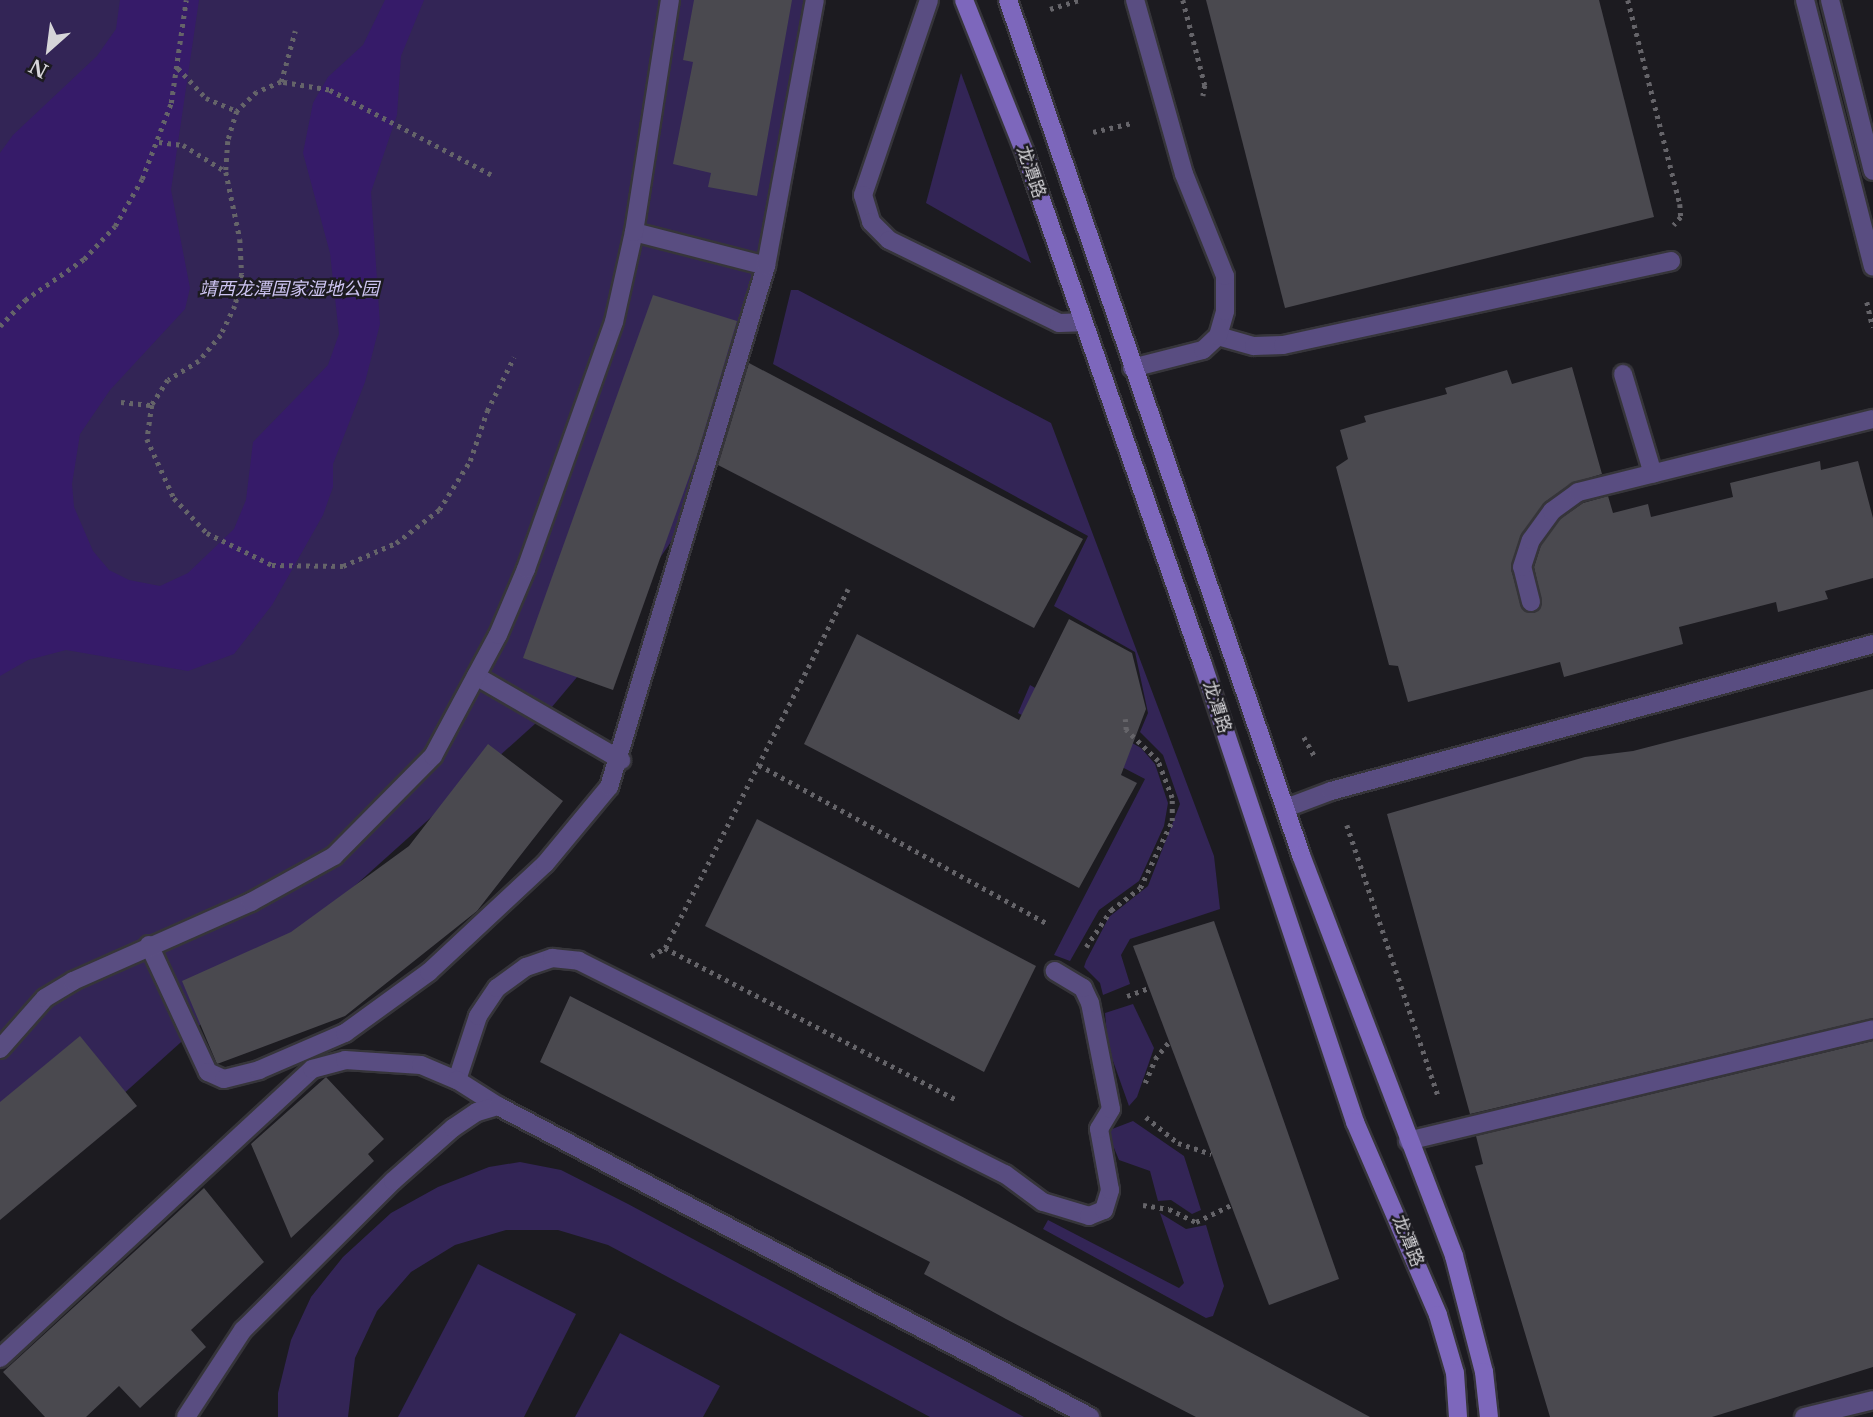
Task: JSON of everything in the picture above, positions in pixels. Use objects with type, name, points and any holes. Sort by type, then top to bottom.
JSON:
[{"type":"main road","name":"龙潭路","points":[[964,0],[1026,153],[1082,322],[1203,665],[1355,1122],[1438,1315],[1455,1373],[1458,1417]]},
{"type":"main road","name":"龙潭路","points":[[1008,0],[1132,368],[1286,808],[1408,1142],[1454,1256],[1484,1373],[1489,1417]]},
{"type":"street","points":[[0,1049],[45,998],[149,945],[251,902],[334,856],[433,756],[476,676],[526,569],[614,322],[634,232],[670,0]]},
{"type":"street","points":[[149,945],[208,1072],[224,1079],[259,1070],[345,1033],[429,972],[545,864],[609,787],[621,760],[766,267],[815,0]]},
{"type":"street","points":[[929,0],[863,195],[871,222],[888,240],[1059,323],[1082,322]]},
{"type":"street","points":[[1132,368],[1203,350],[1217,336],[1225,311],[1225,276],[1184,174],[1135,0]]},
{"type":"street","points":[[1805,0],[1873,265]]},
{"type":"street","points":[[1830,0],[1873,171]]},
{"type":"street","points":[[634,232],[766,267]]},
{"type":"street","points":[[1217,336],[1255,346],[1283,345],[1671,261]]},
{"type":"street","points":[[1623,374],[1653,474]]},
{"type":"street","points":[[1531,602],[1522,566],[1531,540],[1552,511],[1578,492],[1873,419]]},
{"type":"street","points":[[1286,808],[1331,791],[1873,644]]},
{"type":"street","points":[[476,676],[621,760]]},
{"type":"street","points":[[457,1080],[478,1016],[497,988],[526,967],[552,958],[579,961],[1005,1174],[1043,1202],[1089,1216],[1104,1210],[1110,1190],[1099,1129],[1111,1110],[1090,1003],[1071,979],[1055,971]]},
{"type":"street","points":[[1408,1142],[1451,1134],[1873,1029]]},
{"type":"street","points":[[0,1358],[312,1069],[345,1060],[382,1060],[421,1065],[457,1080],[498,1106],[1090,1417]]},
{"type":"street","points":[[186,1417],[243,1330],[393,1181],[453,1128],[477,1112],[498,1106]]},
{"type":"street","points":[[1804,1417],[1873,1400]]},
{"type":"path","points":[[0,326],[24,300],[84,259],[115,226],[159,142],[177,67],[186,0]]},
{"type":"path","points":[[1042,12],[1079,0]]},
{"type":"path","points":[[1628,0],[1680,204],[1681,217],[1666,234]]},
{"type":"path","points":[[281,82],[295,32]]},
{"type":"path","points":[[177,67],[206,98],[237,111]]},
{"type":"path","points":[[491,176],[350,99],[304,83],[281,82],[257,92],[237,111],[226,172],[240,239],[242,274],[235,306],[221,335],[199,361],[168,380],[152,405],[147,439],[174,498],[207,533],[272,565],[343,566],[396,543],[439,510],[470,461],[487,411],[514,357]]},
{"type":"path","points":[[159,142],[183,145],[226,172]]},
{"type":"path","points":[[121,402],[152,405]]},
{"type":"path","points":[[641,954],[651,956],[665,948],[848,589]]},
{"type":"path","points":[[1071,979],[1102,920],[1146,880],[1172,821],[1172,799],[1158,761],[1126,730],[1125,719]]},
{"type":"path","points":[[759,765],[1048,924]]},
{"type":"path","points":[[1331,791],[1451,1134]]},
{"type":"path","points":[[665,948],[955,1099]]},
{"type":"path","points":[[1139,1110],[1178,1143],[1211,1154]]},
{"type":"path","points":[[1110,1190],[1146,1207],[1169,1209],[1187,1222],[1231,1205]]},
{"type":"green space","name":"靖西龙潭国家湿地公园","points":[[0,0],[815,0],[752,305],[688,517],[583,670],[546,714],[81,1132],[0,1184]]},
{"type":"green space","points":[[961,73],[1031,263],[926,203]]},
{"type":"green space","points":[[791,290],[798,290],[1051,423],[1214,856],[1220,909],[1130,939],[1121,955],[1130,984],[1103,995],[1100,983],[1084,967],[1109,917],[1148,886],[1180,804],[1163,755],[1140,732],[1148,713],[1135,652],[1054,606],[1088,536],[773,364]]},
{"type":"green space","points":[[1030,685],[1141,748],[1155,764],[1168,803],[1164,826],[1139,881],[1099,910],[1070,961],[1054,955],[1145,779],[1018,713]]},
{"type":"green space","points":[[1133,1004],[1154,1048],[1137,1097],[1129,1106],[1108,1047],[1105,1013]]},
{"type":"green space","points":[[1133,1121],[1184,1156],[1201,1210],[1192,1214],[1171,1200],[1158,1201],[1150,1171],[1119,1160],[1107,1131]]},
{"type":"green space","points":[[520,1162],[561,1170],[1024,1417],[930,1417],[608,1245],[558,1230],[506,1230],[455,1245],[411,1272],[377,1311],[355,1358],[348,1417],[278,1417],[278,1393],[291,1340],[311,1297],[343,1257],[391,1213],[438,1187],[489,1167]]},
{"type":"green space","points":[[1160,1213],[1186,1229],[1206,1225],[1224,1286],[1213,1316],[1206,1318],[1043,1229],[1048,1220],[1179,1288],[1184,1283]]},
{"type":"green space","points":[[478,1264],[576,1314],[524,1417],[398,1417]]},
{"type":"green space","points":[[620,1333],[720,1386],[703,1417],[575,1417]]},
{"type":"shaded area","points":[[120,0],[199,0],[171,190],[190,288],[185,309],[110,390],[80,434],[72,484],[74,507],[93,551],[109,570],[129,580],[160,586],[188,573],[234,529],[246,500],[253,442],[328,365],[339,334],[330,253],[303,153],[313,103],[328,77],[363,45],[385,0],[424,0],[401,56],[397,115],[371,192],[380,324],[365,382],[333,464],[333,487],[323,515],[272,605],[234,654],[188,671],[66,650],[28,660],[0,676],[0,153],[13,135],[97,56],[116,29]]},
{"type":"building","points":[[694,0],[792,0],[757,196],[708,187],[711,173],[673,164],[693,62],[683,60]]},
{"type":"building","points":[[1206,0],[1599,0],[1654,217],[1285,308]]},
{"type":"building","points":[[653,295],[737,321],[697,455],[613,690],[523,658]]},
{"type":"building","points":[[749,363],[1083,539],[1034,628],[718,465]]},
{"type":"building","points":[[1572,367],[1602,474],[1572,483],[1545,502],[1522,534],[1511,569],[1523,610],[1534,613],[1542,604],[1534,567],[1541,545],[1560,519],[1583,503],[1608,496],[1613,513],[1648,504],[1651,517],[1733,497],[1730,483],[1820,461],[1821,470],[1858,461],[1873,518],[1873,578],[1825,591],[1828,599],[1778,612],[1776,602],[1679,627],[1683,644],[1564,677],[1560,662],[1408,702],[1398,666],[1389,665],[1336,467],[1348,459],[1340,430],[1366,422],[1364,416],[1447,394],[1445,388],[1507,370],[1512,384]]},
{"type":"building","points":[[1069,619],[1132,653],[1146,709],[1121,775],[1137,783],[1079,888],[804,744],[857,634],[1019,720]]},
{"type":"building","points":[[1873,689],[1873,1018],[1470,1114],[1387,814],[1585,757],[1633,751]]},
{"type":"building","points":[[488,744],[563,801],[477,911],[345,1016],[217,1064],[182,981],[291,932],[409,846]]},
{"type":"building","points":[[757,819],[1036,966],[984,1072],[705,926]]},
{"type":"building","points":[[1214,921],[1339,1279],[1269,1305],[1133,946]]},
{"type":"building","points":[[570,996],[959,1195],[1370,1417],[1196,1417],[1006,1319],[924,1274],[930,1262],[540,1062]]},
{"type":"building","points":[[80,1036],[137,1106],[0,1220],[0,1102]]},
{"type":"building","points":[[1873,1041],[1873,1367],[1712,1417],[1550,1417],[1475,1166],[1483,1164],[1476,1136]]},
{"type":"building","points":[[326,1077],[384,1139],[368,1154],[374,1161],[291,1238],[251,1144]]},
{"type":"building","points":[[204,1188],[264,1262],[191,1330],[206,1347],[140,1408],[119,1386],[86,1417],[45,1417],[3,1372]]}]
